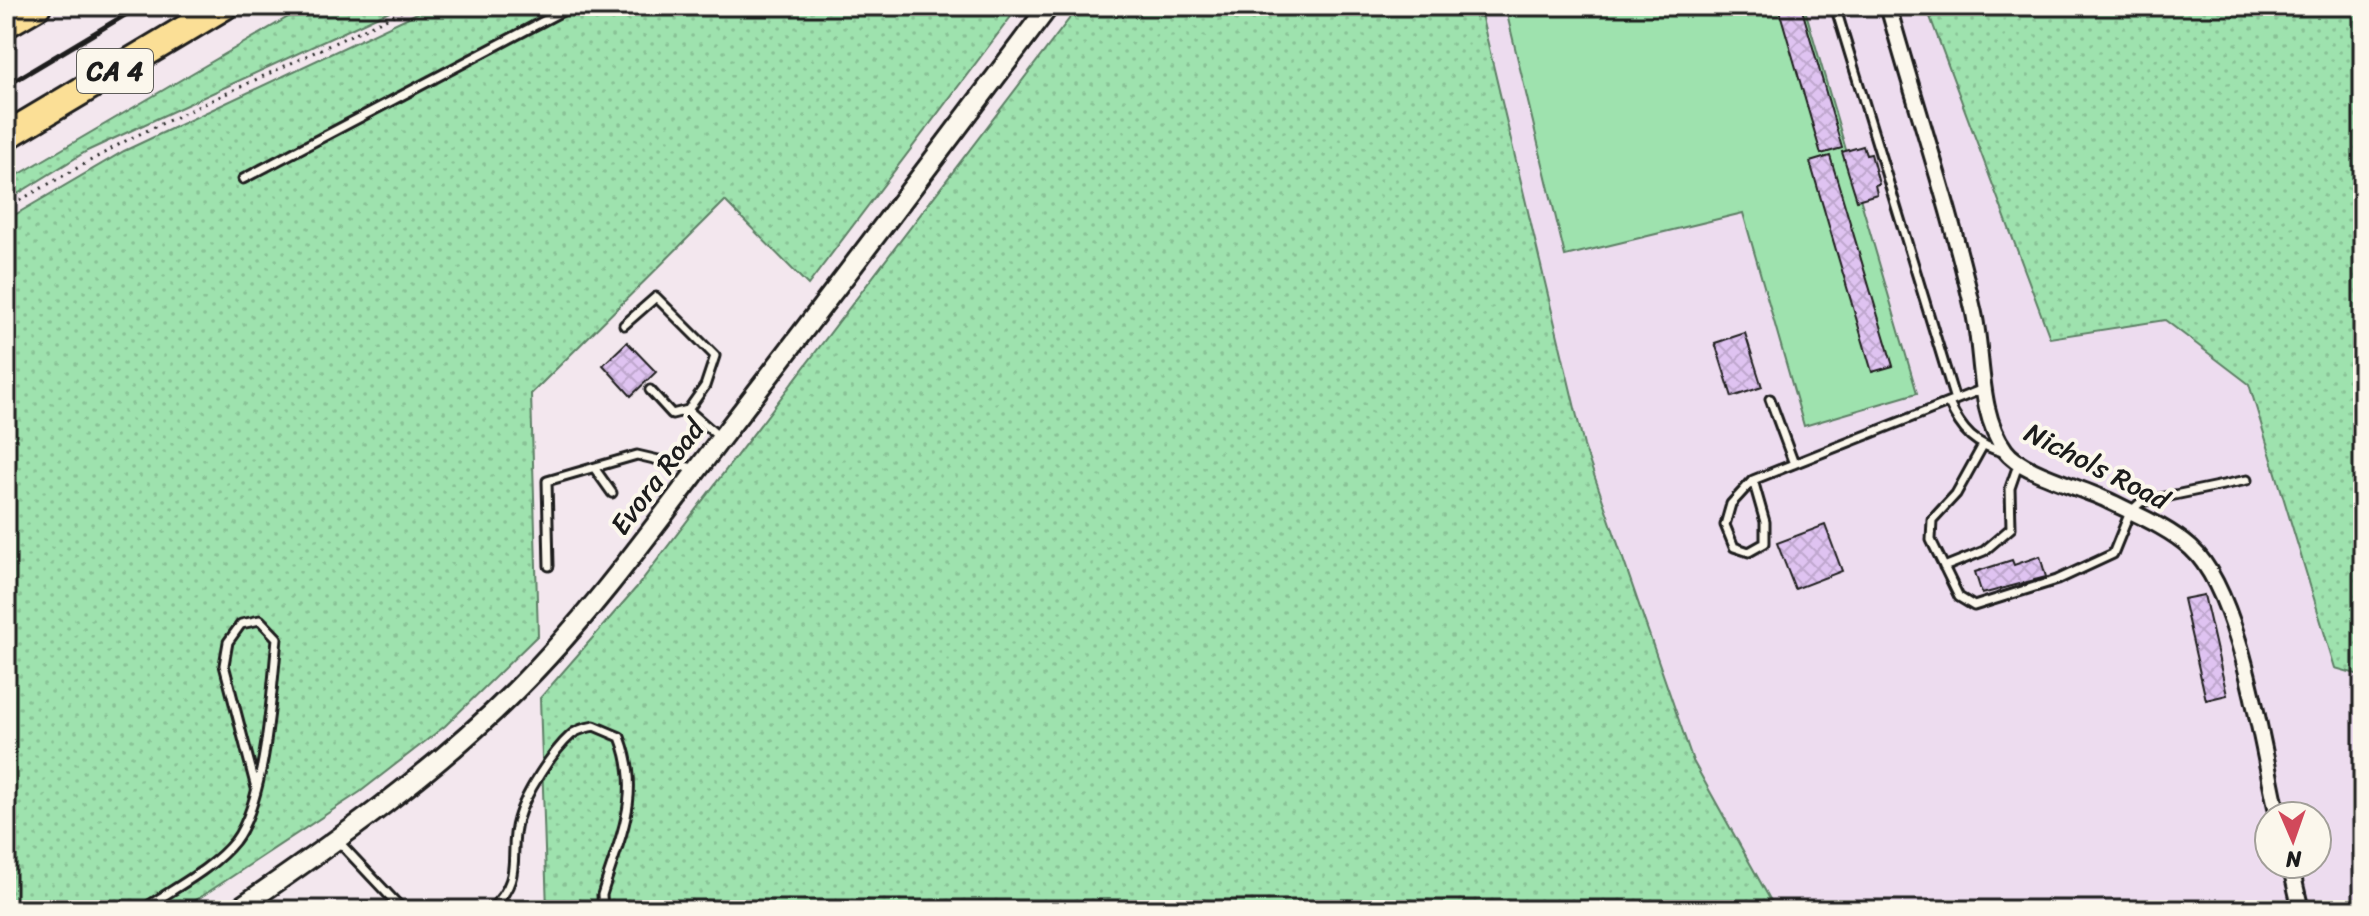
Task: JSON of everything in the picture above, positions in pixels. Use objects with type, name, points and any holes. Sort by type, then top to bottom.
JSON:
[{"type":"highway","points":[[6,24],[37,6]]},
{"type":"highway","name":"CA 4","points":[[6,136],[224,6]]},
{"type":"street","name":"Evora Road","points":[[236,910],[426,773],[539,667],[607,589],[1049,6]]},
{"type":"street","name":"Nichols Road","points":[[1888,6],[1969,292],[1993,422],[2013,458],[2130,512],[2192,549],[2215,580],[2242,664],[2274,800]]},
{"type":"street","points":[[2294,880],[2301,910]]},
{"type":"lane","points":[[243,179],[572,6]]},
{"type":"lane","points":[[1835,6],[1959,427],[1982,447],[2013,458],[2011,528],[1984,551],[1944,567]]},
{"type":"lane","points":[[624,325],[656,297],[715,356],[705,386],[688,410],[672,414],[650,390]]},
{"type":"lane","points":[[1753,480],[1765,522],[1765,543],[1749,552],[1734,547],[1725,525],[1731,504],[1753,480],[1985,388]]},
{"type":"lane","points":[[1770,399],[1794,464]]},
{"type":"lane","points":[[688,410],[721,439]]},
{"type":"lane","points":[[1982,447],[1956,494],[1932,520],[1931,540],[1944,567],[1959,597],[1974,606],[2057,580],[2113,554],[2130,512],[2151,498],[2247,480]]},
{"type":"lane","points":[[549,566],[547,481],[637,455],[699,469]]},
{"type":"lane","points":[[595,469],[612,493]]},
{"type":"lane","points":[[142,910],[228,848],[237,838],[256,788],[268,733],[277,638],[260,620],[241,624],[228,642],[224,665],[256,788]]},
{"type":"lane","points":[[490,910],[503,898],[516,862],[517,819],[546,766],[573,732],[594,726],[620,737],[631,765],[630,797],[602,895],[603,910]]},
{"type":"lane","points":[[337,840],[403,910]]},
{"type":"path","points":[[6,208],[129,139],[413,6]]},
{"type":"shaded area","points":[[1479,6],[1926,6],[2050,337],[2165,320],[2249,384],[2335,667],[2363,676],[2363,910],[1776,910],[1693,761],[1584,446]]},
{"type":"green space","points":[[307,6],[400,6],[87,151],[6,201],[6,182]]},
{"type":"green space","points":[[432,6],[1019,6],[808,285],[725,201],[531,394],[538,635],[445,726],[360,792],[181,910],[6,910],[6,220],[124,151]]},
{"type":"green space","points":[[1079,6],[1479,6],[1584,446],[1693,761],[1776,910],[547,910],[540,698],[636,588]]},
{"type":"green space","points":[[1505,6],[1804,6],[1917,393],[1804,426],[1743,213],[1565,256]]},
{"type":"green space","points":[[1926,6],[2363,6],[2363,676],[2335,668],[2249,384],[2165,320],[2050,338]]},
{"type":"building","points":[[1778,6],[1801,6],[1842,148],[1821,154]]},
{"type":"building","points":[[1863,146],[1866,155],[1871,154],[1879,184],[1875,185],[1877,194],[1857,200],[1842,152]]},
{"type":"building","points":[[1830,156],[1893,366],[1872,372],[1810,162]]},
{"type":"building","points":[[1745,333],[1762,387],[1732,397],[1715,343]]},
{"type":"building","points":[[627,342],[656,372],[631,396],[603,365]]},
{"type":"building","points":[[1825,525],[1842,571],[1795,589],[1777,543]]},
{"type":"building","points":[[2040,556],[2046,577],[1982,594],[1975,572],[2012,560],[2014,565]]},
{"type":"building","points":[[2204,595],[2227,695],[2206,700],[2183,599]]},
{"type":"railway","points":[[6,86],[140,6]]}]
